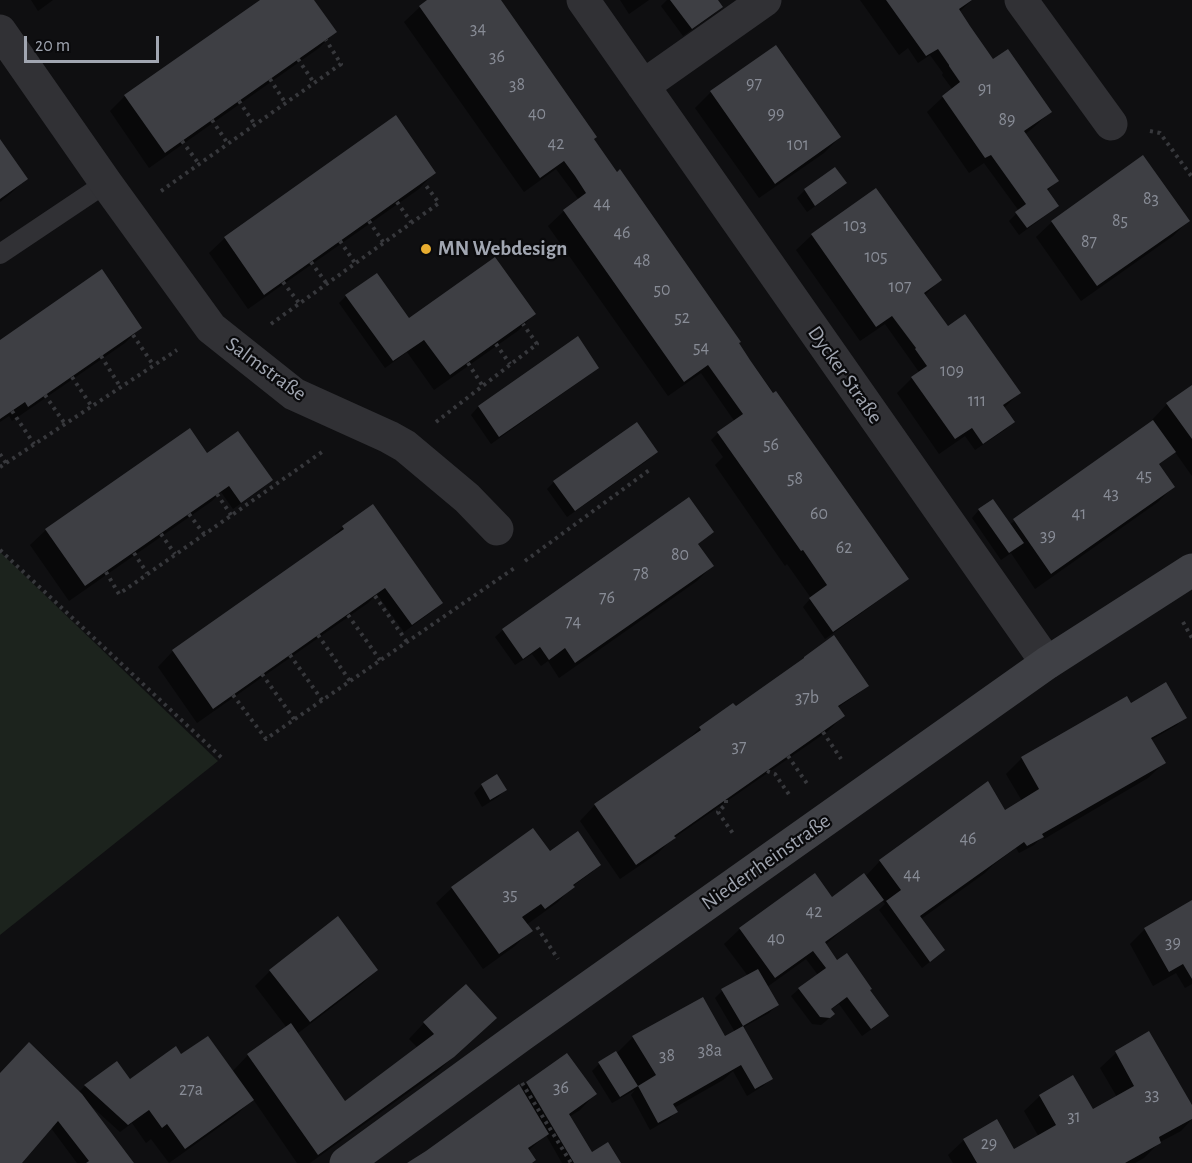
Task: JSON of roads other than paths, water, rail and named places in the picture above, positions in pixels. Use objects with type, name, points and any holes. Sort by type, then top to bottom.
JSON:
[{"type":"main road","name":"Niederrheinstraße","points":[[346,1163],[1047,663],[1192,570]]},
{"type":"street","name":"Dycker Straße","points":[[583,0],[1047,663]]},
{"type":"street","points":[[643,86],[765,0]]},
{"type":"street","points":[[1021,0],[1111,124]]},
{"type":"street","name":"Salmstraße","points":[[0,31],[211,328],[294,394],[405,446],[467,498],[497,528]]},
{"type":"lane","points":[[0,254],[106,183]]},
{"type":"place","name":"MN Webdesign","points":[[426,249]]}]
